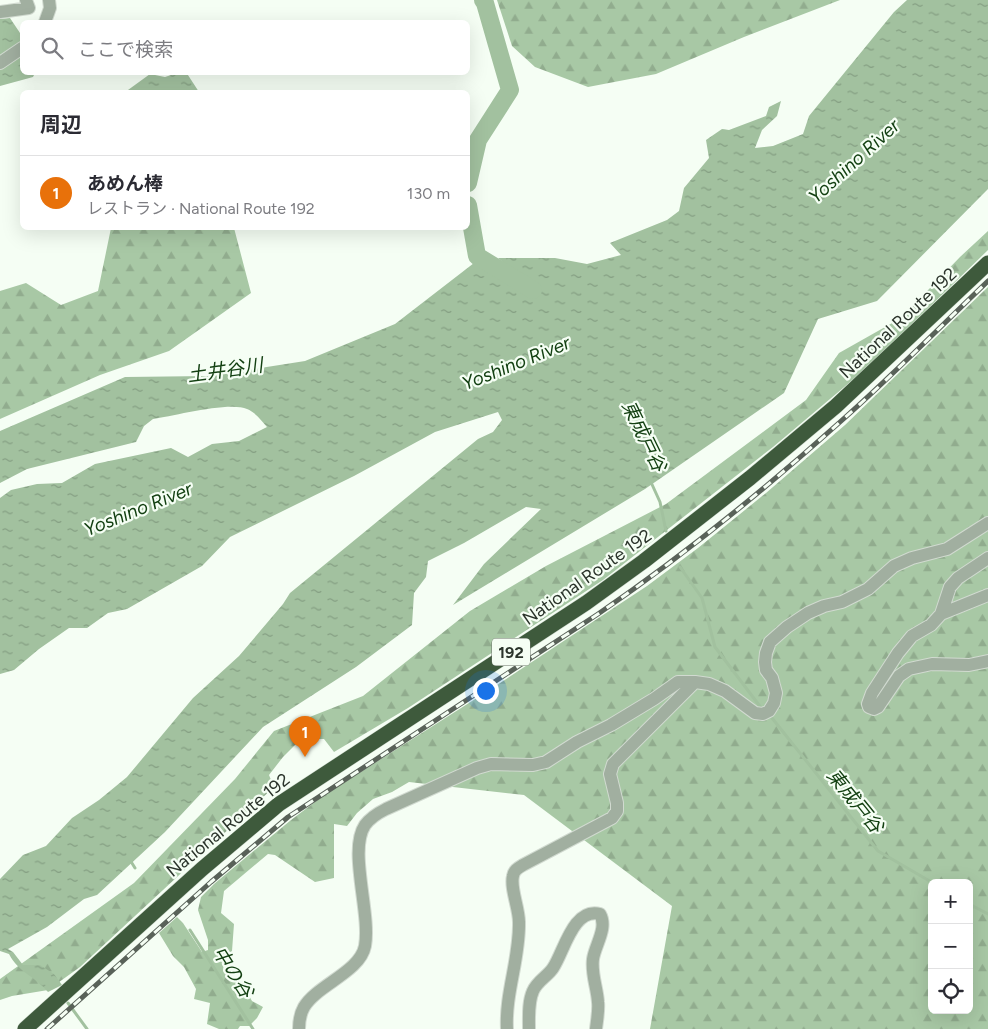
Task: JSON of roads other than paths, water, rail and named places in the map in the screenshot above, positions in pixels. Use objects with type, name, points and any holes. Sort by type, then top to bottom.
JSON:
[{"type":"highway","name":"National Route 192","points":[[25,1029],[209,863],[279,804],[586,603],[644,561],[743,484],[836,406],[988,263]]},
{"type":"street","points":[[0,12],[29,8],[26,0]]},
{"type":"street","points":[[46,20],[50,8],[49,0]]},
{"type":"street","points":[[0,63],[20,49]]},
{"type":"street","points":[[299,1029],[300,1016],[305,1005],[355,963],[364,951],[368,933],[359,845],[364,827],[372,817],[477,768],[491,764],[533,765],[546,762],[577,742],[640,708],[678,682],[709,684],[725,691],[755,713],[763,714],[769,711],[774,704],[776,693],[772,678],[766,670],[764,662],[766,653],[770,642],[786,627],[808,613],[824,606],[842,602],[868,589],[894,566],[912,558],[947,549],[988,523]]},
{"type":"street","points":[[988,558],[958,578],[950,587],[941,614],[931,625],[912,636],[898,653],[872,693],[868,704],[870,708],[878,707],[899,676],[909,669],[932,664],[969,665],[988,661]]},
{"type":"street","points":[[941,614],[988,596]]},
{"type":"street","points":[[507,1029],[507,1011],[519,930],[518,909],[512,882],[516,869],[612,818],[617,811],[610,774],[613,764],[695,682]]},
{"type":"street","points":[[529,1029],[530,999],[533,990],[553,968],[573,928],[583,918],[596,913],[600,914],[603,919],[603,926],[593,957],[592,971],[598,1001],[596,1029]]},
{"type":"water","name":"Yoshino River","points":[[907,0],[988,0],[988,189],[877,301],[818,319],[784,393],[645,489],[453,605],[484,564],[541,509],[526,507],[464,543],[428,561],[426,577],[414,593],[412,625],[356,667],[263,727],[165,832],[97,895],[84,899],[47,927],[8,949],[13,952],[23,965],[40,965],[54,974],[62,985],[48,992],[17,966],[9,954],[0,951],[0,879],[23,855],[46,846],[72,818],[99,800],[127,777],[193,698],[239,656],[290,593],[478,439],[493,432],[502,420],[498,412],[435,432],[354,476],[230,537],[202,566],[127,609],[108,613],[87,628],[69,628],[39,649],[14,670],[0,674],[0,498],[11,490],[37,484],[62,483],[95,464],[171,448],[188,457],[212,444],[239,441],[267,427],[253,412],[239,407],[215,408],[153,419],[144,426],[136,442],[27,469],[0,483],[0,431],[125,377],[208,376],[305,361],[395,324],[474,263],[512,282],[516,273],[498,258],[555,258],[587,264],[621,255],[610,243],[667,220],[679,211],[684,188],[709,158],[706,140],[722,129],[729,130],[766,116],[769,107],[781,101],[777,116],[762,130],[755,148],[773,146],[803,134],[809,116],[894,12]]},
{"type":"water","points":[[10,18],[20,33],[20,75],[34,75],[33,77],[0,86],[0,19]]},
{"type":"water","points":[[149,75],[165,77],[188,75],[198,90],[128,90]]},
{"type":"waterway","points":[[470,174],[478,140],[510,90],[483,0]]},
{"type":"waterway","points":[[470,216],[477,256],[533,290]]},
{"type":"waterway","name":"東成戸谷","points":[[650,480],[660,502],[666,531]]},
{"type":"waterway","name":"東成戸谷","points":[[680,567],[702,598],[715,647],[762,709]]},
{"type":"waterway","name":"東成戸谷","points":[[772,718],[878,851],[928,880]]},
{"type":"waterway","name":"中の谷","points":[[130,860],[135,868]]},
{"type":"waterway","name":"東成戸谷","points":[[973,906],[988,914]]},
{"type":"waterway","name":"中の谷","points":[[190,930],[253,1029]]},
{"type":"waterway","points":[[68,1003],[87,1029]]},
{"type":"railway","points":[[47,1029],[211,882],[288,817],[598,614],[722,522],[782,473],[859,405],[988,281]]},
{"type":"place","name":"あめん棒","points":[[305,757]]},
{"type":"water label","name":"土井谷川","points":[[225,370]]}]
